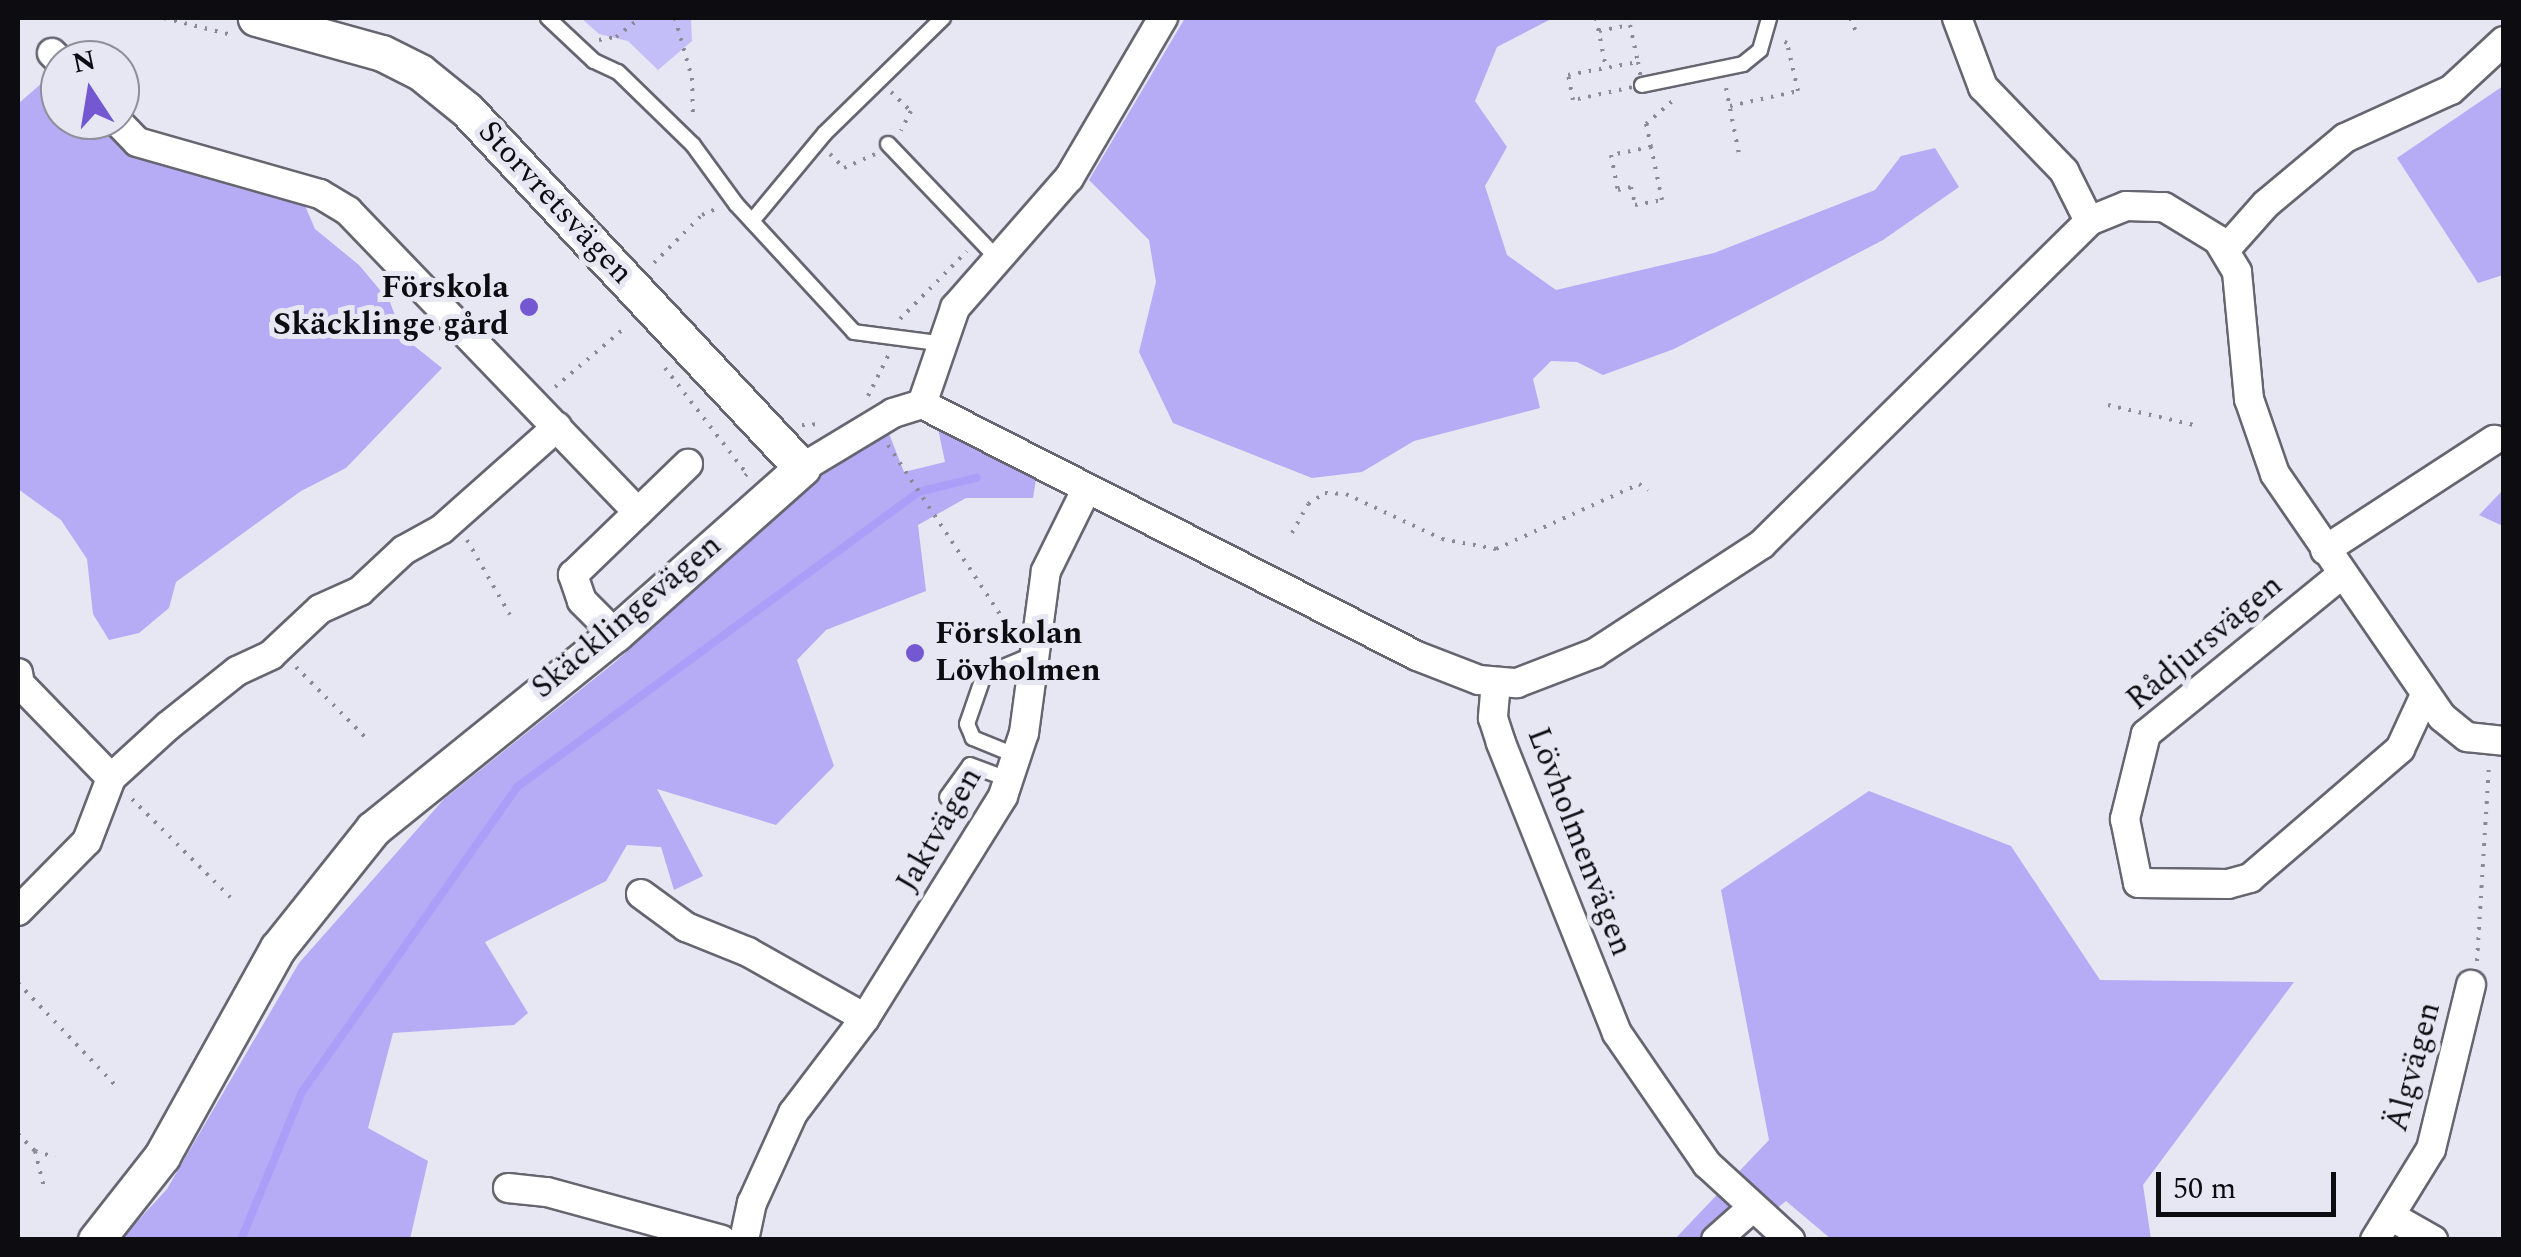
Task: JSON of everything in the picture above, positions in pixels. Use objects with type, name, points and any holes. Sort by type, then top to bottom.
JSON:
[{"type":"street","name":"Storvretsvägen","points":[[256,18],[382,53],[455,100],[802,468]]},
{"type":"street","points":[[1162,18],[1069,178],[995,256],[955,308],[938,343],[922,404],[1416,656],[1496,682],[1517,682],[1572,665],[1762,544],[2090,221],[2113,209],[2152,205],[2196,221],[2226,250],[2242,288],[2257,436],[2341,575],[2425,695],[2453,728],[2497,741]]},
{"type":"street","points":[[1957,18],[1983,87],[2064,171],[2090,221]]},
{"type":"street","points":[[2226,250],[2266,204],[2345,138],[2451,90],[2504,41]]},
{"type":"street","points":[[135,140],[320,194],[348,211],[638,512]]},
{"type":"street","name":"Skäcklingevägen","points":[[96,1240],[162,1156],[278,948],[346,858],[407,797],[615,634],[802,468],[875,424],[922,404]]},
{"type":"street","points":[[18,910],[87,841],[111,778],[237,670],[278,650],[320,609],[360,590],[404,550],[450,522],[557,427]]},
{"type":"street","points":[[2325,550],[2494,440]]},
{"type":"street","points":[[615,634],[582,601],[573,575],[688,464]]},
{"type":"street","name":"Jaktvägen","points":[[744,1240],[775,1144],[866,1018],[1014,768],[1046,571],[1086,490]]},
{"type":"street","name":"Rådjursvägen","points":[[2341,575],[2146,734],[2125,820],[2138,883],[2228,884],[2250,878],[2400,750],[2425,695]]},
{"type":"street","points":[[18,674],[20,684],[111,778]]},
{"type":"street","name":"Lövholmenvägen","points":[[1496,682],[1493,718],[1501,743],[1617,1033],[1683,1134],[1751,1208],[1790,1240]]},
{"type":"street","points":[[641,894],[686,927],[748,952],[866,1018]]},
{"type":"street","name":"Älgvägen","points":[[2433,1240],[2384,1229],[2431,1149],[2472,985]]},
{"type":"street","points":[[508,1188],[547,1192],[722,1240]]},
{"type":"street","points":[[1716,1240],[1751,1208]]},
{"type":"lane","points":[[548,18],[574,44],[618,72],[693,144],[752,221],[854,332],[938,343]]},
{"type":"lane","points":[[752,221],[825,133],[943,18]]},
{"type":"lane","points":[[1642,85],[1722,69],[1753,57],[1767,34],[1769,18]]},
{"type":"lane","points":[[888,144],[995,256]]},
{"type":"lane","points":[[1014,768],[973,738],[967,724],[984,675],[1032,655]]},
{"type":"lane","points":[[946,797],[970,765],[1014,768]]},
{"type":"path","points":[[574,44],[616,37],[640,18]]},
{"type":"path","points":[[674,18],[692,78],[693,144]]},
{"type":"path","points":[[1596,18],[1606,68]]},
{"type":"path","points":[[1850,18],[1858,36]]},
{"type":"path","points":[[1598,31],[1630,25],[1638,62],[1642,85],[1573,100],[1568,76],[1638,62]]},
{"type":"path","points":[[1730,106],[1798,91],[1788,43],[1767,34]]},
{"type":"path","points":[[1722,69],[1739,154]]},
{"type":"path","points":[[1651,147],[1612,155],[1618,190],[1631,187],[1635,206],[1662,200],[1651,147],[1646,124],[1672,104],[1685,76]]},
{"type":"path","points":[[2108,405],[2194,425]]},
{"type":"path","points":[[875,424],[984,596],[1032,655]]},
{"type":"path","points":[[1292,533],[1308,504],[1325,493],[1346,494],[1442,539],[1496,549],[1639,484],[1648,490]]},
{"type":"path","points":[[450,522],[482,557],[510,614]]},
{"type":"path","points":[[278,650],[368,740]]},
{"type":"path","points":[[2472,985],[2480,949],[2497,741]]},
{"type":"path","points":[[111,778],[233,900]]},
{"type":"path","points":[[18,983],[117,1087]]},
{"type":"path","points":[[18,1134],[34,1151],[44,1187]]},
{"type":"path","points":[[34,1151],[55,1157]]},
{"type":"shaded area","points":[[581,18],[691,18],[692,41],[658,70],[628,41],[599,34]]},
{"type":"shaded area","points":[[1185,18],[1553,18],[1497,47],[1475,101],[1507,147],[1485,186],[1507,255],[1556,290],[1714,253],[1875,190],[1901,156],[1935,148],[1959,187],[1883,240],[1674,349],[1603,375],[1577,362],[1551,361],[1533,379],[1540,408],[1414,441],[1362,472],[1312,478],[1173,423],[1139,352],[1156,282],[1149,240],[1089,180]]},
{"type":"shaded area","points":[[40,85],[40,140],[122,140],[139,156],[300,194],[315,229],[359,265],[390,302],[403,337],[442,368],[346,468],[301,491],[176,582],[169,608],[139,633],[109,640],[93,614],[87,559],[61,520],[18,489],[18,104]]},
{"type":"shaded area","points":[[2503,86],[2503,275],[2478,283],[2397,158]]},
{"type":"shaded area","points":[[936,419],[1037,472],[1033,498],[966,498],[918,525],[926,591],[826,630],[797,660],[834,766],[776,825],[657,789],[703,876],[674,890],[661,847],[627,845],[606,881],[485,942],[528,1013],[514,1025],[393,1033],[368,1128],[428,1161],[410,1239],[120,1240],[167,1189],[299,963],[444,799],[614,663],[820,477],[888,431],[904,472],[945,462]]},
{"type":"shaded area","points":[[2503,490],[2503,526],[2479,515]]},
{"type":"shaded area","points":[[1869,791],[2011,846],[2100,980],[2294,982],[2143,1185],[2151,1239],[1831,1239],[1786,1201],[1739,1239],[1674,1240],[1769,1140],[1721,890]]},
{"type":"waterway","points":[[241,1240],[302,1092],[517,787],[918,492],[976,478]]},
{"type":"place","name":"Förskola Skäcklinge gård","points":[[529,307]]},
{"type":"place","name":"Förskolan Lövholmen","points":[[915,653]]}]
